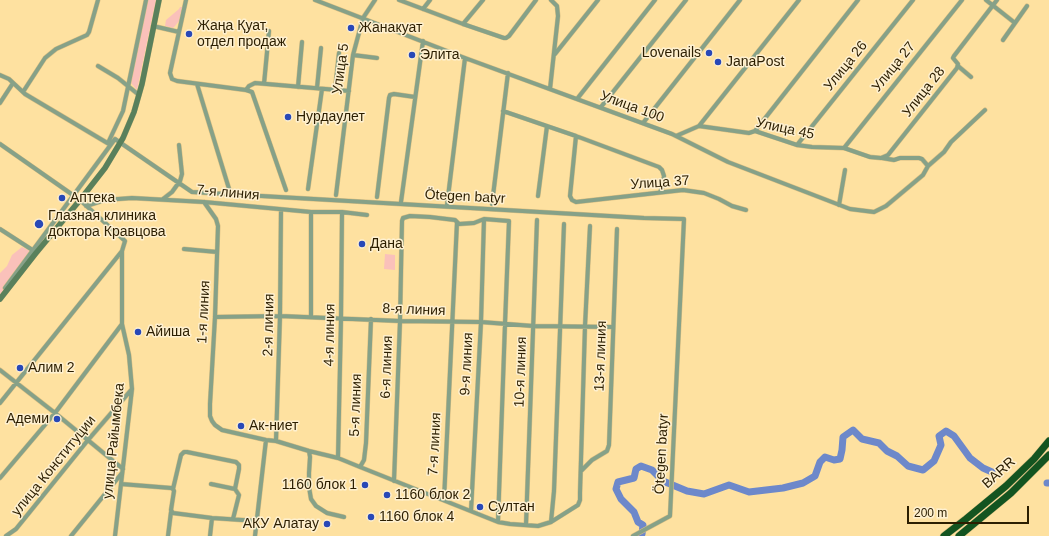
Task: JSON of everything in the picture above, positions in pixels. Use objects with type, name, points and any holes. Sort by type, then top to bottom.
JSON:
[{"type":"highway","name":"BARR","points":[[944,536],[1006,486],[1049,441]]},
{"type":"highway","name":"BARR","points":[[959,536],[1011,492],[1049,455]]},
{"type":"main road","points":[[0,299],[80,200],[104,168],[123,138],[134,112],[142,84],[159,0]]},
{"type":"street","points":[[23,92],[45,58],[56,49],[89,32],[98,0]]},
{"type":"street","points":[[108,143],[123,111],[146,0]]},
{"type":"street","points":[[186,0],[170,73],[172,79],[177,81],[251,91],[254,94],[286,190]]},
{"type":"street","name":"Улица 100","points":[[315,0],[465,58],[643,123],[676,136],[728,162],[850,209],[874,212],[886,206],[923,175],[928,166],[944,152],[951,142],[985,110]]},
{"type":"street","name":"Улица 5","points":[[336,195],[353,55],[363,18],[375,0]]},
{"type":"street","points":[[400,0],[463,24],[506,38],[536,0]]},
{"type":"street","points":[[424,9],[430,0]]},
{"type":"street","points":[[463,24],[483,0]]},
{"type":"street","points":[[550,89],[558,10],[557,6],[551,0]]},
{"type":"street","points":[[554,56],[598,0]]},
{"type":"street","points":[[577,99],[655,0]]},
{"type":"street","points":[[601,107],[686,0]]},
{"type":"street","points":[[643,123],[740,0]]},
{"type":"street","points":[[676,136],[699,126],[799,0]]},
{"type":"street","points":[[755,131],[858,0]]},
{"type":"street","name":"Улица 26","points":[[797,145],[913,0]]},
{"type":"street","name":"Улица 27","points":[[844,148],[962,0]]},
{"type":"street","points":[[986,0],[1015,23]]},
{"type":"street","points":[[993,6],[997,0]]},
{"type":"street","name":"Улица 28","points":[[881,158],[888,155],[958,66],[953,58],[954,56],[993,6]]},
{"type":"street","points":[[1003,40],[1027,6]]},
{"type":"street","points":[[154,26],[179,32]]},
{"type":"street","points":[[264,84],[269,31]]},
{"type":"street","points":[[401,202],[423,41]]},
{"type":"street","points":[[298,86],[302,42]]},
{"type":"street","points":[[308,190],[319,88],[321,48]]},
{"type":"street","points":[[335,90],[339,53]]},
{"type":"street","points":[[353,55],[377,58]]},
{"type":"street","points":[[447,205],[465,58]]},
{"type":"street","points":[[98,66],[118,78],[139,95]]},
{"type":"street","points":[[958,66],[971,77]]},
{"type":"street","points":[[492,204],[508,73]]},
{"type":"street","points":[[0,75],[9,79],[23,92],[117,149]]},
{"type":"street","points":[[0,103],[13,83]]},
{"type":"street","points":[[246,90],[253,83],[349,91]]},
{"type":"street","points":[[197,84],[230,192]]},
{"type":"street","points":[[377,197],[390,95],[394,94],[415,97]]},
{"type":"street","points":[[503,111],[576,136],[659,168],[662,170],[664,176],[660,192]]},
{"type":"street","points":[[538,196],[547,126]]},
{"type":"street","name":"Улица 45","points":[[699,126],[749,133],[755,131],[797,145],[844,148]]},
{"type":"street","name":"Улица 37","points":[[576,136],[570,196],[572,200],[576,202],[683,190],[704,193],[732,206],[746,210]]},
{"type":"street","name":"Ötegen batyr","points":[[0,295],[116,139],[192,192],[636,218],[684,219],[670,516],[633,536]]},
{"type":"street","name":"улица Райымбека","points":[[0,144],[80,200],[125,241],[122,251],[122,324],[129,355],[132,389],[115,536]]},
{"type":"street","points":[[163,200],[180,182],[182,174],[179,145]]},
{"type":"street","points":[[844,148],[870,157],[894,160],[900,158],[918,158],[922,159],[928,166]]},
{"type":"street","points":[[839,205],[845,170]]},
{"type":"street","name":"7-я линия","points":[[86,206],[105,200],[132,198],[204,202],[281,210],[368,214]]},
{"type":"street","name":"1-я линия","points":[[204,202],[216,218],[218,226],[210,416],[215,425],[222,430],[266,440]]},
{"type":"street","name":"2-я линия","points":[[276,441],[280,316],[281,210]]},
{"type":"street","points":[[311,212],[311,317]]},
{"type":"street","name":"4-я линия","points":[[338,458],[342,212]]},
{"type":"street","name":"6-я линия","points":[[394,481],[403,218],[410,216],[430,217],[456,220],[459,224],[474,223],[484,219],[509,221],[505,324]]},
{"type":"street","name":"9-я линия","points":[[471,511],[484,219]]},
{"type":"street","name":"10-я линия","points":[[526,525],[537,220]]},
{"type":"street","name":"7-я линия","points":[[444,500],[457,222]]},
{"type":"street","points":[[551,522],[554,491],[564,224]]},
{"type":"street","points":[[255,536],[266,440],[276,441],[338,458],[498,522],[538,526],[551,522],[578,505],[580,500],[585,326],[590,226]]},
{"type":"street","points":[[0,229],[36,253]]},
{"type":"street","name":"13-я линия","points":[[581,471],[592,460],[607,451],[608,448],[617,229]]},
{"type":"street","points":[[184,249],[217,252]]},
{"type":"street","points":[[0,403],[122,251]]},
{"type":"street","name":"8-я линия","points":[[215,316],[280,316],[400,321],[480,322],[533,326],[613,327]]},
{"type":"street","name":"5-я линия","points":[[360,467],[364,460],[366,443],[371,319]]},
{"type":"street","points":[[0,478],[55,413],[122,324]]},
{"type":"street","points":[[498,522],[505,324]]},
{"type":"street","points":[[0,370],[88,440],[123,471],[71,536]]},
{"type":"street","name":"улица Конституции","points":[[6,536],[16,529],[88,440],[132,389]]},
{"type":"street","points":[[310,451],[309,480],[311,498],[316,506],[327,513],[344,517]]},
{"type":"street","points":[[168,536],[174,491],[173,489],[181,455],[184,452],[236,462],[240,469],[235,489]]},
{"type":"street","points":[[121,484],[173,489]]},
{"type":"street","points":[[211,484],[235,489],[239,495],[233,519]]},
{"type":"street","points":[[171,512],[212,518],[257,521]]},
{"type":"street","points":[[210,536],[212,518]]},
{"type":"shaded area","points":[[147,0],[156,0],[137,90],[131,83]]},
{"type":"shaded area","points":[[180,7],[182,7],[179,21],[173,28],[165,26],[166,20]]},
{"type":"shaded area","points":[[22,247],[32,252],[0,295],[0,273],[7,266],[12,255]]},
{"type":"shaded area","points":[[385,254],[395,255],[395,270],[384,269]]},
{"type":"waterway","points":[[640,536],[642,534],[643,525],[638,522],[634,512],[621,499],[616,489],[618,482],[634,478],[636,469],[641,466],[652,470],[663,481],[687,491],[704,494],[729,485],[749,492],[783,488],[803,483],[815,476],[820,462],[825,457],[834,460],[840,459],[843,437],[853,430],[862,439],[879,443],[887,451],[897,456],[908,466],[923,470],[934,461],[941,445],[939,436],[946,431],[954,436],[970,458],[983,468],[992,472]]},
{"type":"place","name":"Жанакуат","points":[[351,28]]},
{"type":"place","name":"Жаңа Қуат, отдел продаж","points":[[189,34]]},
{"type":"place","name":"Lovenails","points":[[709,53]]},
{"type":"place","name":"Элита","points":[[412,55]]},
{"type":"place","name":"JanaPost","points":[[718,62]]},
{"type":"place","name":"Нурдаулет","points":[[288,117]]},
{"type":"place","name":"Аптека","points":[[62,198]]},
{"type":"place","name":"Глазная клиника доктора Кравцова","points":[[39,224]]},
{"type":"place","name":"Дана","points":[[362,244]]},
{"type":"place","name":"Айиша","points":[[138,332]]},
{"type":"place","name":"Алим 2","points":[[20,368]]},
{"type":"place","name":"Адеми","points":[[57,419]]},
{"type":"place","name":"Ак-ниет","points":[[241,426]]},
{"type":"place","name":"1160 блок 1","points":[[365,485]]},
{"type":"place","name":"1160 блок 2","points":[[387,495]]},
{"type":"place","name":"Султан","points":[[480,507]]},
{"type":"place","name":"1160 блок 4","points":[[371,517]]},
{"type":"place","name":"АКУ Алатау","points":[[327,524]]}]
